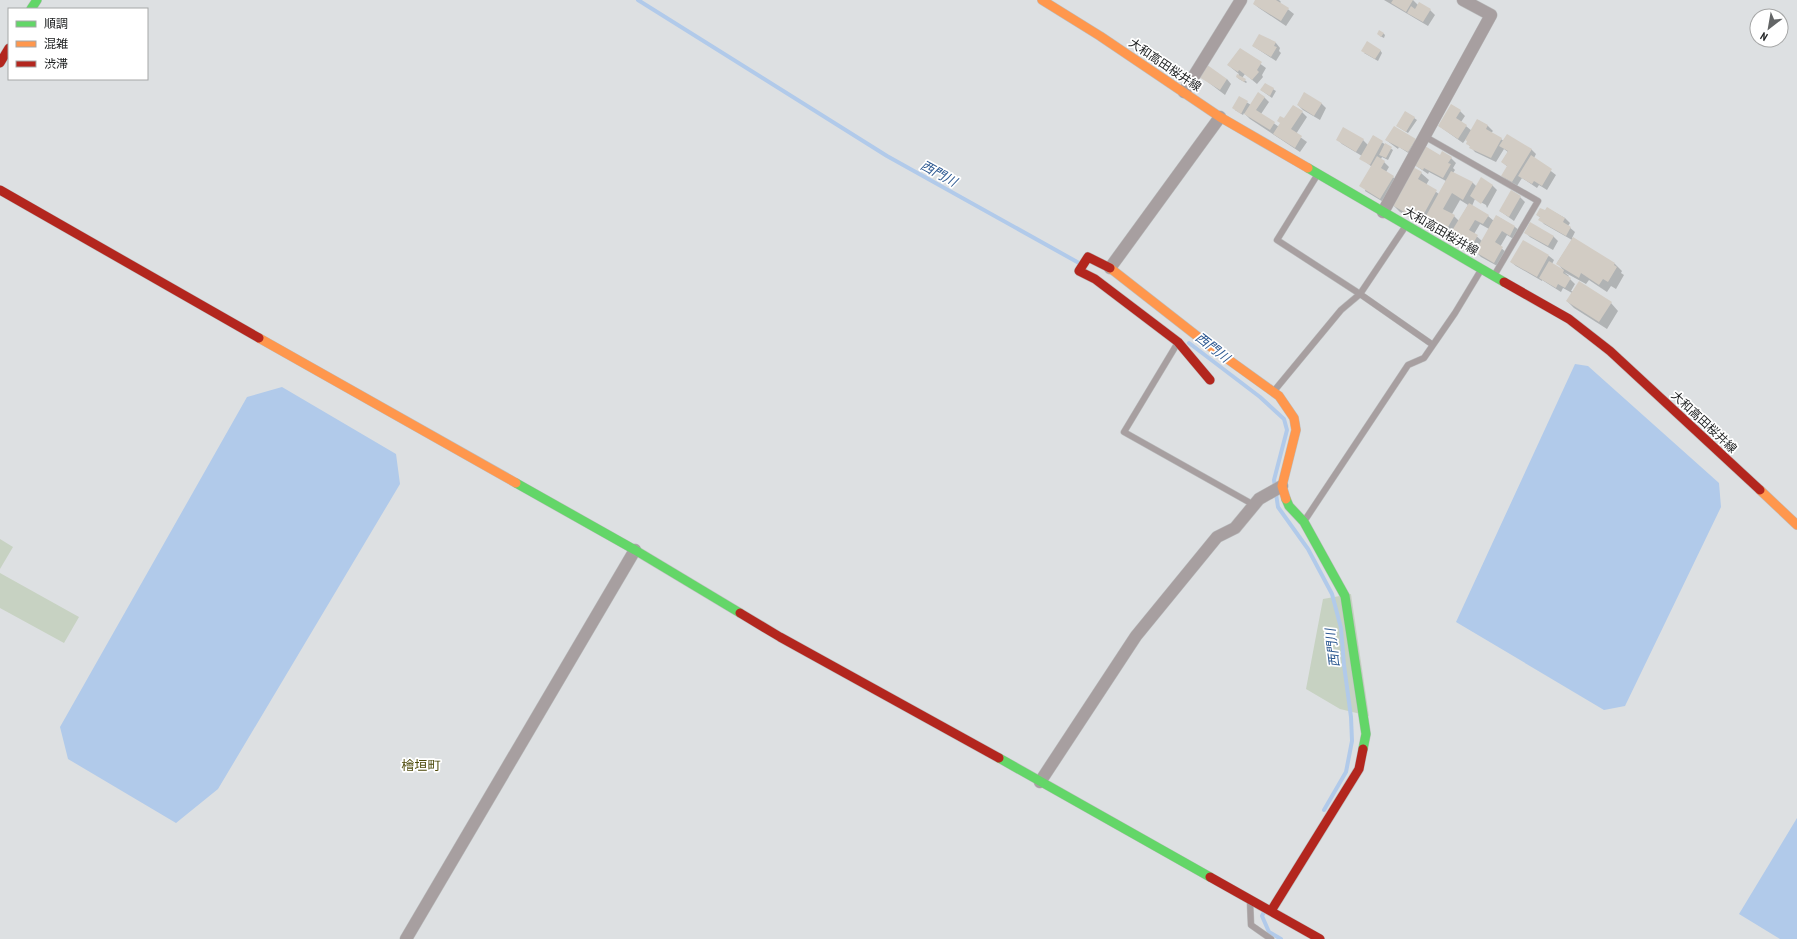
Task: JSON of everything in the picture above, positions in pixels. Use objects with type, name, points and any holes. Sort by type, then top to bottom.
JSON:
[{"type":"street","name":"大和高田桜井線","points":[[1042,0],[1100,36],[1220,117],[1569,319],[1610,351],[1797,525]]},
{"type":"street","points":[[1184,92],[1241,0]]},
{"type":"street","points":[[1383,212],[1491,15],[1462,0]]},
{"type":"street","points":[[0,63],[8,50]]},
{"type":"street","points":[[1110,268],[1220,117]]},
{"type":"street","points":[[0,190],[635,550],[780,637],[1320,939]]},
{"type":"street","points":[[1210,380],[1182,335],[1110,268],[1088,257],[1078,271],[1095,279],[1182,335],[1279,396],[1294,418],[1296,430],[1282,486],[1289,506],[1304,522],[1345,596],[1366,734],[1359,769],[1271,911]]},
{"type":"street","points":[[1040,782],[1136,636],[1217,537],[1235,528],[1259,499],[1282,486]]},
{"type":"street","points":[[406,939],[635,550]]},
{"type":"lane","points":[[1424,136],[1538,201],[1495,276]]},
{"type":"lane","points":[[1318,174],[1277,240],[1360,294],[1433,345]]},
{"type":"lane","points":[[1273,392],[1341,310],[1360,294],[1406,225]]},
{"type":"lane","points":[[1304,522],[1408,365],[1424,358],[1482,268]]},
{"type":"lane","points":[[1182,335],[1124,432],[1254,506]]},
{"type":"lane","points":[[1250,899],[1252,925],[1271,939]]},
{"type":"green space","points":[[0,539],[13,547],[0,569]]},
{"type":"green space","points":[[0,573],[79,617],[64,643],[0,608]]},
{"type":"green space","points":[[1351,594],[1369,716],[1340,709],[1306,689],[1323,599]]},
{"type":"water","points":[[1575,364],[1588,366],[1719,483],[1721,507],[1625,706],[1604,710],[1456,622]]},
{"type":"water","points":[[282,387],[396,454],[400,484],[218,789],[176,823],[68,759],[60,727],[247,397]]},
{"type":"water","points":[[1797,818],[1797,939],[1780,939],[1739,914]]},
{"type":"building","points":[[1255,0],[1276,0],[1289,8],[1281,21],[1253,4]]},
{"type":"building","points":[[1393,0],[1413,0],[1406,12],[1391,3]]},
{"type":"building","points":[[1419,2],[1431,9],[1423,22],[1407,13],[1411,6],[1415,9]]},
{"type":"building","points":[[1379,30],[1384,33],[1381,37],[1377,34]]},
{"type":"building","points":[[1259,34],[1276,42],[1274,46],[1277,47],[1271,57],[1252,46]]},
{"type":"building","points":[[1367,41],[1381,50],[1375,59],[1361,51]]},
{"type":"building","points":[[1240,48],[1262,62],[1257,70],[1259,72],[1252,80],[1239,70],[1238,72],[1227,65]]},
{"type":"building","points":[[1206,64],[1227,79],[1220,90],[1199,77]]},
{"type":"building","points":[[1237,74],[1246,79],[1244,82],[1236,77]]},
{"type":"building","points":[[1265,83],[1274,88],[1270,96],[1260,90]]},
{"type":"building","points":[[1258,92],[1265,97],[1256,110],[1275,122],[1270,130],[1244,114]]},
{"type":"building","points":[[1304,92],[1322,103],[1314,116],[1297,105]]},
{"type":"building","points":[[1239,96],[1248,101],[1241,114],[1232,108]]},
{"type":"building","points":[[1451,104],[1461,110],[1456,118],[1467,125],[1458,139],[1438,126]]},
{"type":"building","points":[[1293,105],[1303,111],[1291,129],[1302,136],[1295,148],[1273,134],[1280,123],[1277,121],[1280,116],[1284,118]]},
{"type":"building","points":[[1405,111],[1415,117],[1406,132],[1396,126]]},
{"type":"building","points":[[1477,119],[1488,125],[1486,129],[1502,138],[1491,158],[1469,148],[1470,146],[1466,144],[1467,141],[1465,140]]},
{"type":"building","points":[[1394,126],[1416,139],[1408,152],[1385,140]]},
{"type":"building","points":[[1343,127],[1364,139],[1356,152],[1336,140]]},
{"type":"building","points":[[1507,134],[1532,149],[1512,182],[1501,176],[1507,166],[1501,162],[1508,151],[1499,146]]},
{"type":"building","points":[[1373,135],[1383,141],[1370,165],[1359,159]]},
{"type":"building","points":[[1385,143],[1392,147],[1386,158],[1379,155]]},
{"type":"building","points":[[1425,146],[1440,155],[1442,151],[1452,157],[1448,163],[1451,164],[1443,178],[1424,168],[1423,170],[1414,165]]},
{"type":"building","points":[[1531,155],[1552,169],[1542,186],[1534,181],[1532,184],[1518,176]]},
{"type":"building","points":[[1377,156],[1385,161],[1381,168],[1394,176],[1380,199],[1359,186]]},
{"type":"building","points":[[1413,167],[1422,172],[1418,179],[1437,190],[1420,221],[1392,205]]},
{"type":"building","points":[[1451,171],[1473,182],[1463,200],[1452,193],[1443,209],[1455,215],[1444,234],[1437,230],[1436,232],[1422,223]]},
{"type":"building","points":[[1481,177],[1493,185],[1481,204],[1470,196]]},
{"type":"building","points":[[1511,190],[1521,196],[1509,217],[1499,211]]},
{"type":"building","points":[[1469,203],[1489,215],[1483,224],[1475,220],[1469,230],[1478,235],[1470,249],[1448,237]]},
{"type":"building","points":[[1547,207],[1565,218],[1563,222],[1571,227],[1566,236],[1538,220],[1540,217],[1536,215],[1540,208],[1545,210]]},
{"type":"building","points":[[1496,215],[1515,226],[1510,236],[1502,231],[1495,242],[1503,247],[1494,263],[1475,252]]},
{"type":"building","points":[[1530,222],[1554,236],[1548,246],[1524,233]]},
{"type":"building","points":[[1573,237],[1615,263],[1614,265],[1617,267],[1608,282],[1603,279],[1599,285],[1581,273],[1579,278],[1556,264]]},
{"type":"building","points":[[1523,240],[1549,255],[1537,277],[1510,262]]},
{"type":"building","points":[[1549,261],[1564,270],[1563,273],[1571,278],[1565,288],[1558,284],[1556,288],[1539,278]]},
{"type":"building","points":[[1579,281],[1612,302],[1599,322],[1566,301]]},
{"type":"waterway","name":"西門川","points":[[638,0],[887,156],[1079,263]]},
{"type":"waterway","name":"西門川","points":[[1189,343],[1260,397],[1284,419],[1287,430],[1274,480],[1278,507],[1308,549],[1332,594],[1341,628],[1351,717],[1352,741],[1346,772],[1324,810]]},
{"type":"waterway","name":"西門川","points":[[1264,912],[1262,916],[1269,932],[1281,939]]},
{"type":"traffic: fast","points":[[32,8],[37,0]]},
{"type":"traffic: fast","points":[[1308,168],[1504,282]]},
{"type":"traffic: fast","points":[[516,483],[635,550],[740,613]]},
{"type":"traffic: fast","points":[[1286,499],[1289,506],[1304,522],[1345,596],[1366,734],[1363,749]]},
{"type":"traffic: fast","points":[[999,758],[1210,877]]},
{"type":"traffic: slow","points":[[1042,0],[1100,36],[1220,117],[1308,168]]},
{"type":"traffic: slow","points":[[1110,268],[1211,347],[1279,396],[1294,418],[1296,430],[1282,486],[1286,499]]},
{"type":"traffic: slow","points":[[259,338],[516,483]]},
{"type":"traffic: slow","points":[[1760,490],[1797,525]]},
{"type":"traffic: jam","points":[[0,63],[8,50]]},
{"type":"traffic: jam","points":[[0,190],[259,338]]},
{"type":"traffic: jam","points":[[1110,268],[1088,257],[1079,271],[1095,279],[1178,342],[1210,380]]},
{"type":"traffic: jam","points":[[1504,282],[1569,319],[1610,351],[1760,490]]},
{"type":"traffic: jam","points":[[740,613],[780,637],[999,758]]},
{"type":"traffic: jam","points":[[1271,911],[1359,769],[1363,749]]},
{"type":"traffic: jam","points":[[1210,877],[1320,939]]},
{"type":"district","name":"檜垣町","points":[[421,765]]}]
